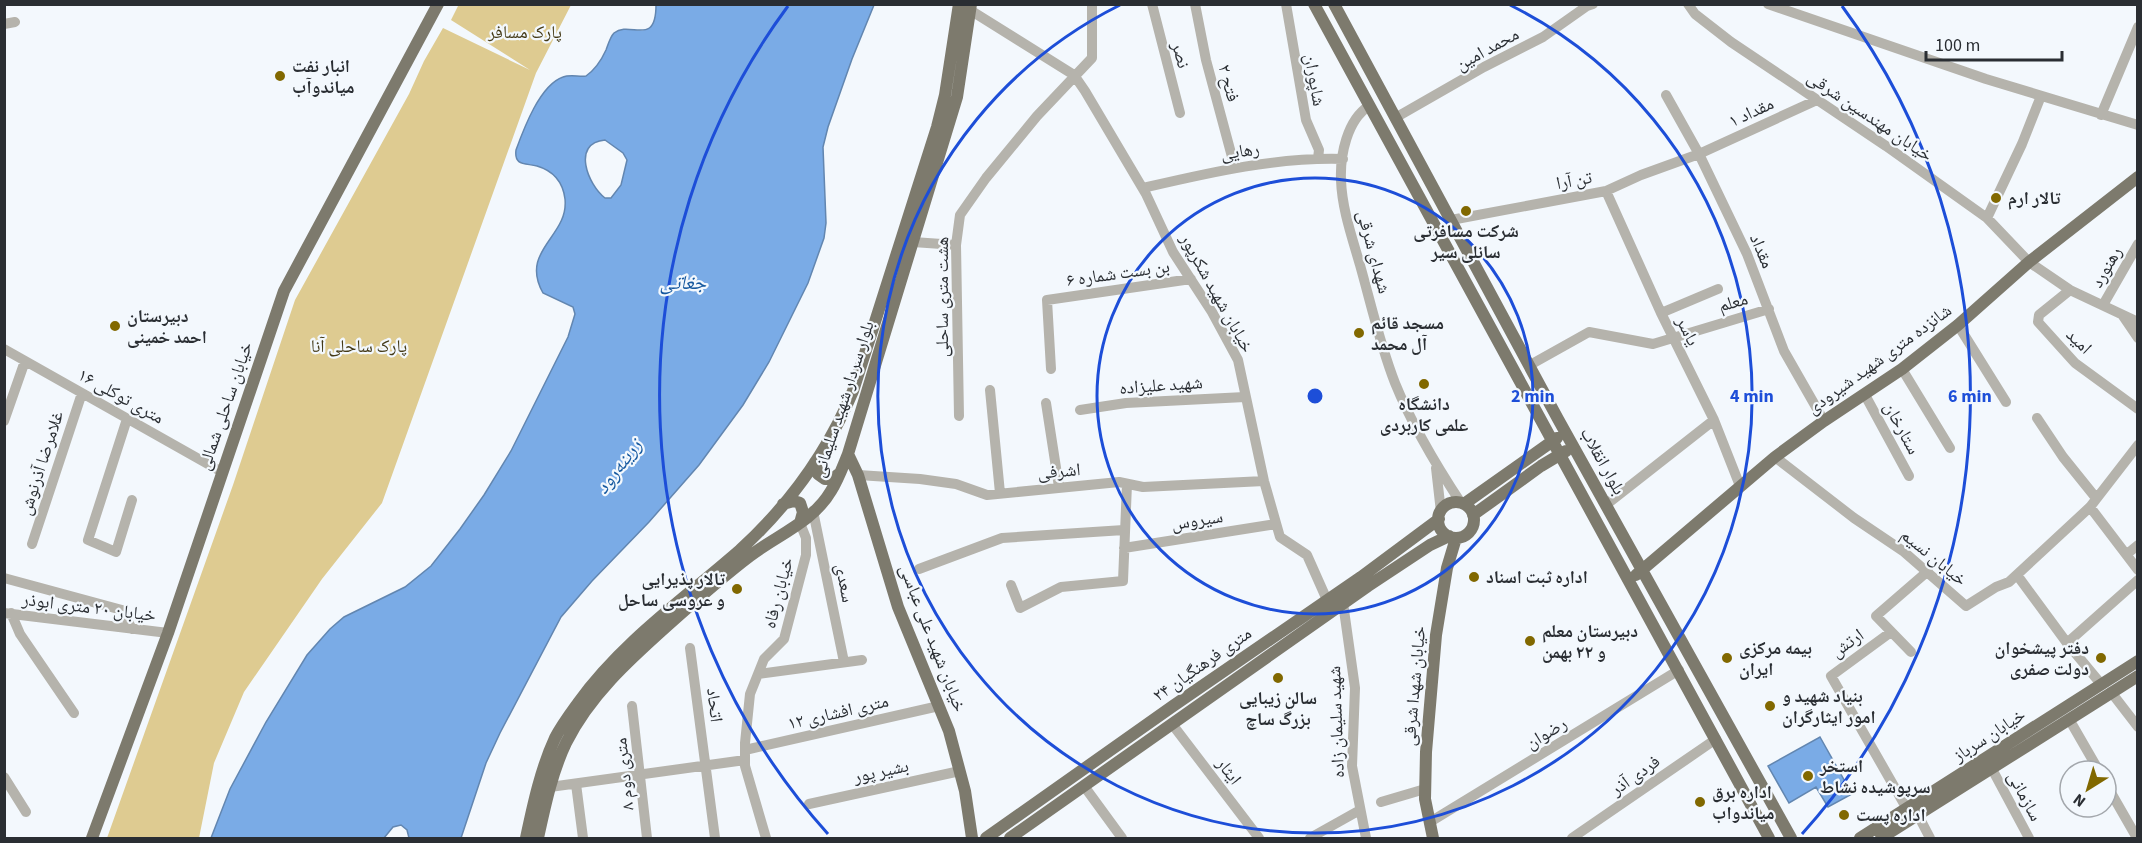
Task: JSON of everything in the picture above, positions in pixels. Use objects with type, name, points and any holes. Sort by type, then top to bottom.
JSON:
[{"type":"main road","name":"خیابان ساحلی شمالی","points":[[92,838],[168,633],[284,291],[438,4]]},
{"type":"main road","name":"بلوار انقلاب","points":[[1314,4],[1768,835]]},
{"type":"main road","name":"بلوار انقلاب","points":[[1334,4],[1566,433],[1791,838]]},
{"type":"main road","name":"بلوار سردار شهید سلیمانی","points":[[538,838],[550,787],[566,743],[581,717],[636,652],[752,554],[800,523],[831,491],[848,454],[957,97],[967,6]]},
{"type":"main road","name":"بلوار سردار شهید سلیمانی","points":[[526,838],[544,769],[556,737],[590,686],[626,647],[741,548],[783,504],[815,462],[841,420],[853,391],[924,170],[967,6]]},
{"type":"main road","points":[[1369,106],[1384,98]]},
{"type":"main road","name":"شانزده متری شهید شیرودی","points":[[1629,580],[1643,571],[1775,457],[1902,369],[1958,325],[2029,262],[2138,177]]},
{"type":"main road","points":[[1463,504],[1473,514],[1471,531],[1461,537],[1452,537],[1441,529],[1440,516],[1448,504],[1463,504],[1566,433]]},
{"type":"main road","points":[[1473,514],[1574,446]]},
{"type":"main road","name":"خیابان شهید علی عباسی","points":[[848,454],[858,475],[898,607],[949,731],[965,791],[972,838]]},
{"type":"main road","points":[[815,462],[818,474],[825,479],[832,479],[840,473]]},
{"type":"main road","points":[[783,504],[794,501],[800,503],[804,512],[800,523]]},
{"type":"main road","name":"۲۴ متری فرهنگیان","points":[[986,838],[1327,600],[1440,516]]},
{"type":"main road","name":"۲۴ متری فرهنگیان","points":[[1010,838],[1343,603],[1430,544],[1452,537]]},
{"type":"main road","name":"خیابان شهدا شرقی","points":[[1434,838],[1425,799],[1426,752],[1436,635],[1452,537]]},
{"type":"main road","name":"خیابان سرباز","points":[[1881,838],[1912,812],[2138,661]]},
{"type":"main road","name":"خیابان سرباز","points":[[1860,838],[1992,769],[2138,676]]},
{"type":"main road","points":[[1077,775],[1084,786]]},
{"type":"main road","points":[[1768,835],[1782,824]]},
{"type":"street","points":[[967,6],[1074,75],[1092,58],[1092,4]]},
{"type":"street","name":"نصر","points":[[1152,4],[1180,113]]},
{"type":"street","name":"فتح ۲","points":[[1195,4],[1206,60],[1235,168]]},
{"type":"street","name":"شاپوران","points":[[1286,4],[1306,120],[1319,150],[1318,158]]},
{"type":"street","name":"محمد امین","points":[[1395,118],[1484,67],[1543,37],[1593,4]]},
{"type":"street","name":"خیابان مهندسین شرقی","points":[[1688,4],[1695,14],[1731,42],[1988,218],[2029,262],[2070,290],[2138,322]]},
{"type":"street","points":[[1768,4],[2041,96],[2138,125]]},
{"type":"street","points":[[2101,115],[2138,27]]},
{"type":"street","name":"خیابان شهید شکرپور","points":[[1074,75],[1143,188],[1173,252],[1212,312],[1238,360],[1264,481],[1280,537],[1307,555],[1327,600]]},
{"type":"street","name":"هشت متری ساحلی","points":[[959,416],[956,245],[960,214],[986,178],[1074,75]]},
{"type":"street","name":"مقداد","points":[[1666,95],[1699,154],[1747,254],[1784,351],[1824,421]]},
{"type":"street","points":[[1988,218],[2041,96]]},
{"type":"street","name":"مقداد ۱","points":[[1699,154],[1817,100]]},
{"type":"street","name":"شهدای شرقی","points":[[1369,106],[1362,111],[1351,126],[1341,179],[1344,206],[1381,344],[1395,384],[1436,465],[1463,504]]},
{"type":"street","name":"تن آرا","points":[[1451,220],[1605,191],[1699,154]]},
{"type":"street","name":"رهایی","points":[[1143,188],[1235,168],[1318,158],[1343,159]]},
{"type":"street","name":"یاسر","points":[[1605,191],[1672,337],[1714,420],[1740,486]]},
{"type":"street","points":[[913,242],[956,245]]},
{"type":"street","name":"رهنورد","points":[[2103,305],[2138,244]]},
{"type":"street","name":"بن بست شماره ۶","points":[[1052,369],[1047,300],[1191,279]]},
{"type":"street","points":[[1661,313],[1718,289]]},
{"type":"street","name":"امید","points":[[2070,290],[2039,315],[2038,322],[2075,363],[2138,409]]},
{"type":"street","name":"معلم","points":[[1530,364],[1589,332],[1653,344],[1769,309]]},
{"type":"street","points":[[2123,316],[2138,338]]},
{"type":"street","points":[[1958,325],[2006,402]]},
{"type":"street","name":"۱۶ متری توکلی","points":[[4,349],[222,472]]},
{"type":"street","points":[[4,421],[25,361]]},
{"type":"street","points":[[1902,369],[1950,448]]},
{"type":"street","points":[[990,390],[1000,494]]},
{"type":"street","name":"غلامرضا آذرنوش","points":[[32,544],[82,393]]},
{"type":"street","name":"ستارخان","points":[[1865,395],[1909,476]]},
{"type":"street","name":"شهید علیزاده","points":[[1080,410],[1126,403],[1245,397]]},
{"type":"street","points":[[1046,403],[1059,487]]},
{"type":"street","points":[[127,418],[88,540],[116,552],[132,500]]},
{"type":"street","points":[[2037,418],[2138,570]]},
{"type":"street","points":[[1606,504],[1714,420]]},
{"type":"street","name":"خیابان نسیم","points":[[1775,457],[1854,519],[1903,551],[1966,606],[1996,587],[2009,582],[2017,575],[2093,503],[2138,445]]},
{"type":"street","points":[[1436,465],[1440,516]]},
{"type":"street","name":"اشرفی","points":[[858,475],[920,478],[956,484],[987,495],[1119,482],[1143,487],[1264,481]]},
{"type":"street","points":[[1011,585],[1020,608],[1061,587],[1123,581],[1127,484]]},
{"type":"street","name":"سعدی","points":[[813,511],[844,662]]},
{"type":"street","name":"خیابان رفاه","points":[[766,838],[745,755],[750,694],[764,659],[784,639],[806,555],[806,538],[800,523]]},
{"type":"street","name":"سیروس","points":[[1124,548],[1276,524]]},
{"type":"street","points":[[919,569],[1002,538],[1124,530]]},
{"type":"street","points":[[2127,554],[2138,545]]},
{"type":"street","points":[[1911,652],[1876,616],[1928,571]]},
{"type":"street","points":[[2017,575],[2067,643],[2101,684]]},
{"type":"street","points":[[4,578],[122,610],[132,629]]},
{"type":"street","points":[[2067,643],[2138,580]]},
{"type":"street","name":"شهید سلیمان زاده","points":[[1343,603],[1354,688],[1352,766],[1366,838]]},
{"type":"street","points":[[8,613],[74,713]]},
{"type":"street","name":"خیابان ۲۰ متری ابوذر","points":[[8,613],[168,633]]},
{"type":"street","name":"ارتش","points":[[1891,632],[1831,676],[1912,812]]},
{"type":"street","name":"اتحاد","points":[[690,648],[715,838]]},
{"type":"street","points":[[758,674],[862,660]]},
{"type":"street","name":"رضوان","points":[[1430,822],[1679,670]]},
{"type":"street","points":[[2112,693],[2138,727]]},
{"type":"street","name":"۸ متری دوم","points":[[632,706],[647,838]]},
{"type":"street","name":"۱۲ متری افشاری","points":[[550,787],[706,766],[939,706]]},
{"type":"street","points":[[2069,719],[2092,759]]},
{"type":"street","name":"ایثار","points":[[1172,724],[1259,838]]},
{"type":"street","name":"فردی آذر","points":[[1572,838],[1716,739]]},
{"type":"street","name":"سازمانی","points":[[1992,769],[2029,838]]},
{"type":"street","name":"بشیر پور","points":[[809,804],[960,771]]},
{"type":"street","points":[[4,777],[26,812]]},
{"type":"street","points":[[576,784],[583,838]]},
{"type":"street","points":[[1084,786],[1122,838]]},
{"type":"street","points":[[1381,802],[1425,789]]},
{"type":"street","points":[[2118,805],[2137,838]]},
{"type":"street","points":[[1310,838],[1360,810]]},
{"type":"street","points":[[1912,812],[1930,838]]},
{"type":"green space","name":"پارک ساحلی آنا","points":[[459,4],[571,5],[536,73],[382,503],[322,579],[244,692],[214,763],[199,838],[107,838],[233,485],[295,300],[409,94],[424,61],[443,28],[530,70],[451,20]]},
{"type":"water","name":"جغاتی","points":[[656,5],[874,5],[852,59],[823,147],[826,223],[824,238],[808,283],[769,362],[743,405],[699,465],[561,617],[486,763],[461,838],[409,838],[407,830],[401,825],[393,827],[384,838],[211,838],[230,789],[266,722],[307,655],[344,617],[405,587],[431,566],[484,495],[511,451],[568,337],[575,314],[573,307],[543,293],[537,278],[540,254],[560,224],[564,212],[565,199],[562,188],[557,178],[548,171],[519,161],[516,150],[534,108],[547,89],[563,77],[586,76],[600,61],[614,33],[627,29],[647,29],[652,26]],"holes":[[[605,140],[623,153],[627,160],[621,185],[611,198],[605,198],[593,184],[589,175],[586,165],[588,148]]]},
{"type":"water","name":"استخر سرپوشیده نشاط","points":[[1820,737],[1852,794],[1828,807],[1816,787],[1789,803],[1768,766]]},
{"type":"place","name":"انبار نفت میاندوآب","points":[[280,76]]},
{"type":"place","name":"تالار ارم","points":[[1996,198]]},
{"type":"place","name":"شرکت مسافرتی سانلی سیر","points":[[1466,211]]},
{"type":"place","name":"دبیرستان احمد خمینی","points":[[115,326]]},
{"type":"place","name":"مسجد قائم آل محمد","points":[[1359,333]]},
{"type":"place","name":"دانشگاه علمی کاربردی","points":[[1424,384]]},
{"type":"place","name":"اداره ثبت اسناد","points":[[1474,577]]},
{"type":"place","name":"تالار پذیرایی و عروسی ساحل","points":[[737,589]]},
{"type":"place","name":"دبیرستان معلم و ۲۲ بهمن","points":[[1530,641]]},
{"type":"place","name":"بیمه مرکزی ایران","points":[[1727,658]]},
{"type":"place","name":"دفتر پیشخوان دولت صفری","points":[[2101,658]]},
{"type":"place","name":"سالن زیبایی بزرگ ساچ","points":[[1278,678]]},
{"type":"place","name":"بنیاد شهید و امور ایثارگران","points":[[1770,706]]},
{"type":"place","name":"استخر سرپوشیده نشاط","points":[[1808,776]]},
{"type":"place","name":"اداره برق میاندواب","points":[[1700,802]]},
{"type":"place","name":"اداره پست","points":[[1844,815]]},
{"type":"park label","name":"پارک مسافر","points":[[525,32]]},
{"type":"water label","name":"زرینه‌رود","points":[[618,466]]}]
